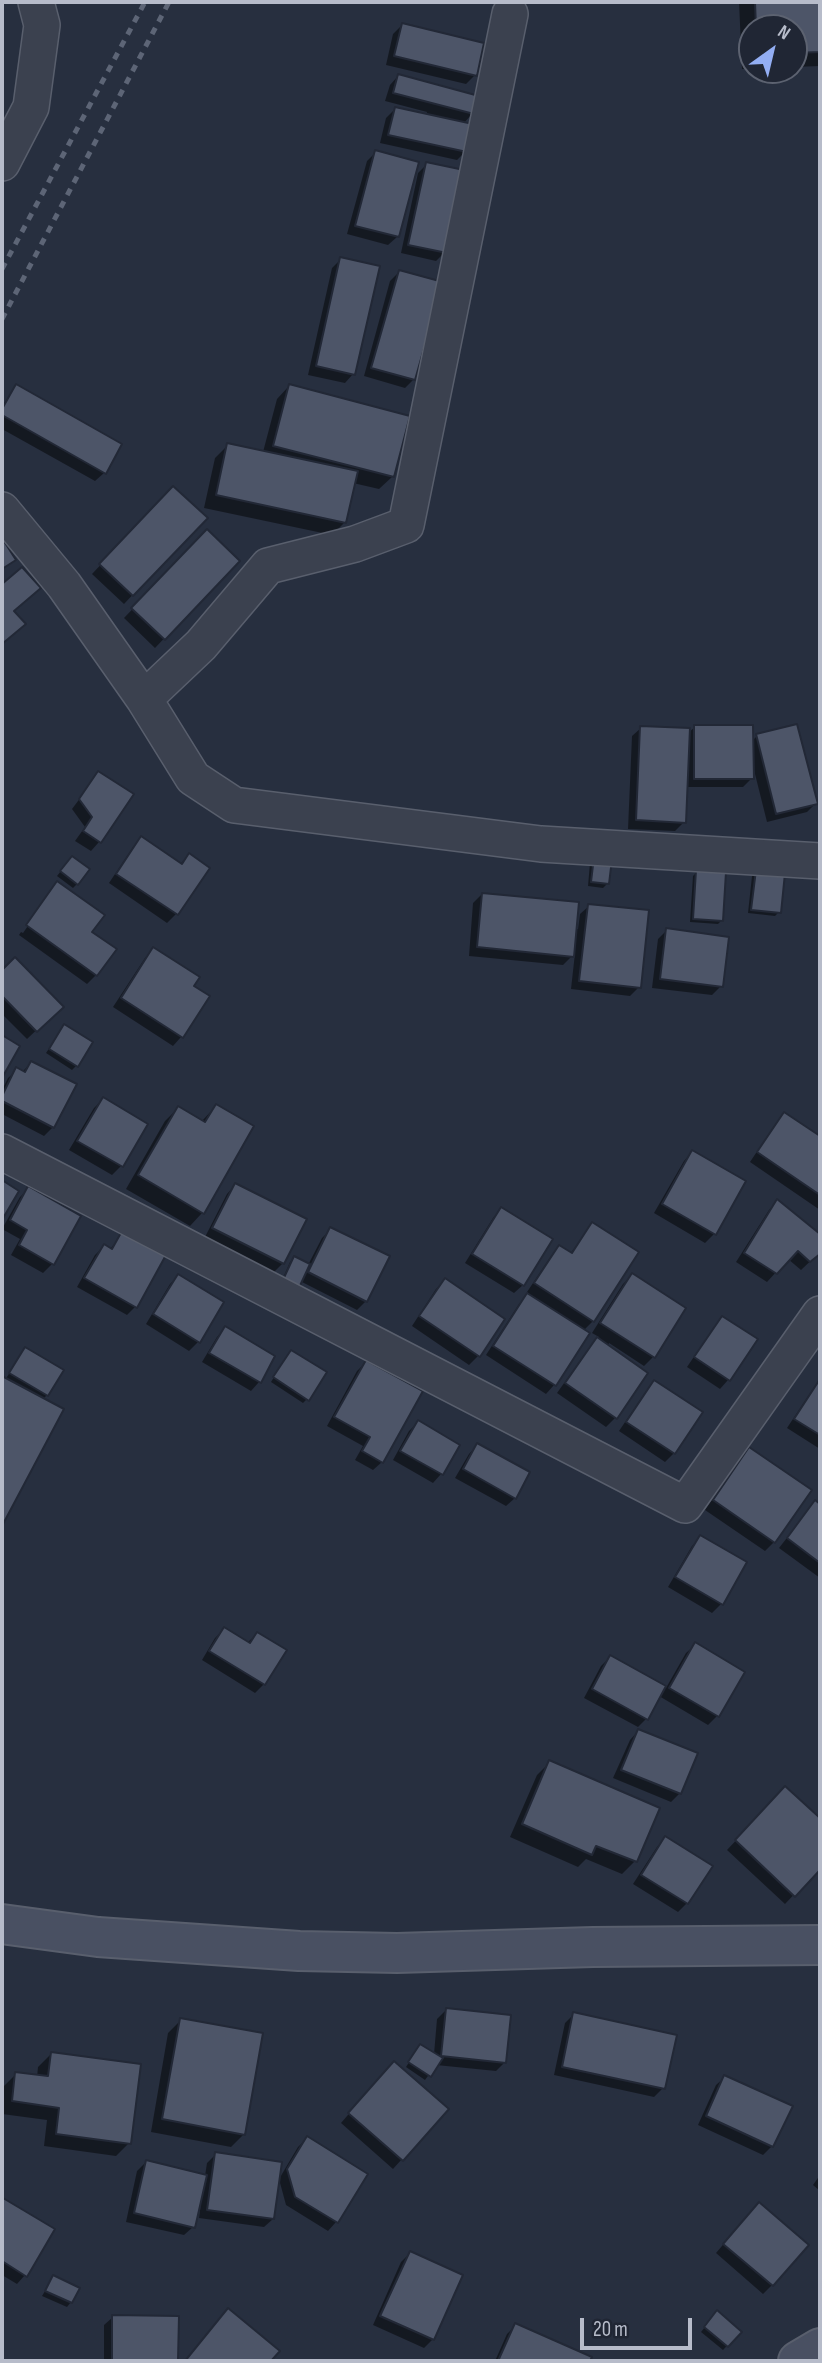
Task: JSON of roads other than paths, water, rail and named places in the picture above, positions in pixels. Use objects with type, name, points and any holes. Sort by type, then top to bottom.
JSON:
[{"type":"street","points":[[2,163],[31,107],[42,25],[36,2]]},
{"type":"street","points":[[144,699],[201,645],[268,566],[355,544],[406,525],[510,14]]},
{"type":"street","points":[[2,510],[64,585],[144,699],[193,778],[234,805],[541,844],[820,862]]},
{"type":"street","points":[[2,1152],[685,1505],[820,1314]]},
{"type":"street","points":[[2,1924],[98,1937],[299,1951],[397,1953],[593,1947],[820,1945]]},
{"type":"street","points":[[799,2361],[820,2348]]},
{"type":"railway","points":[[2,269],[145,2]]},
{"type":"railway","points":[[2,319],[169,2]]}]
